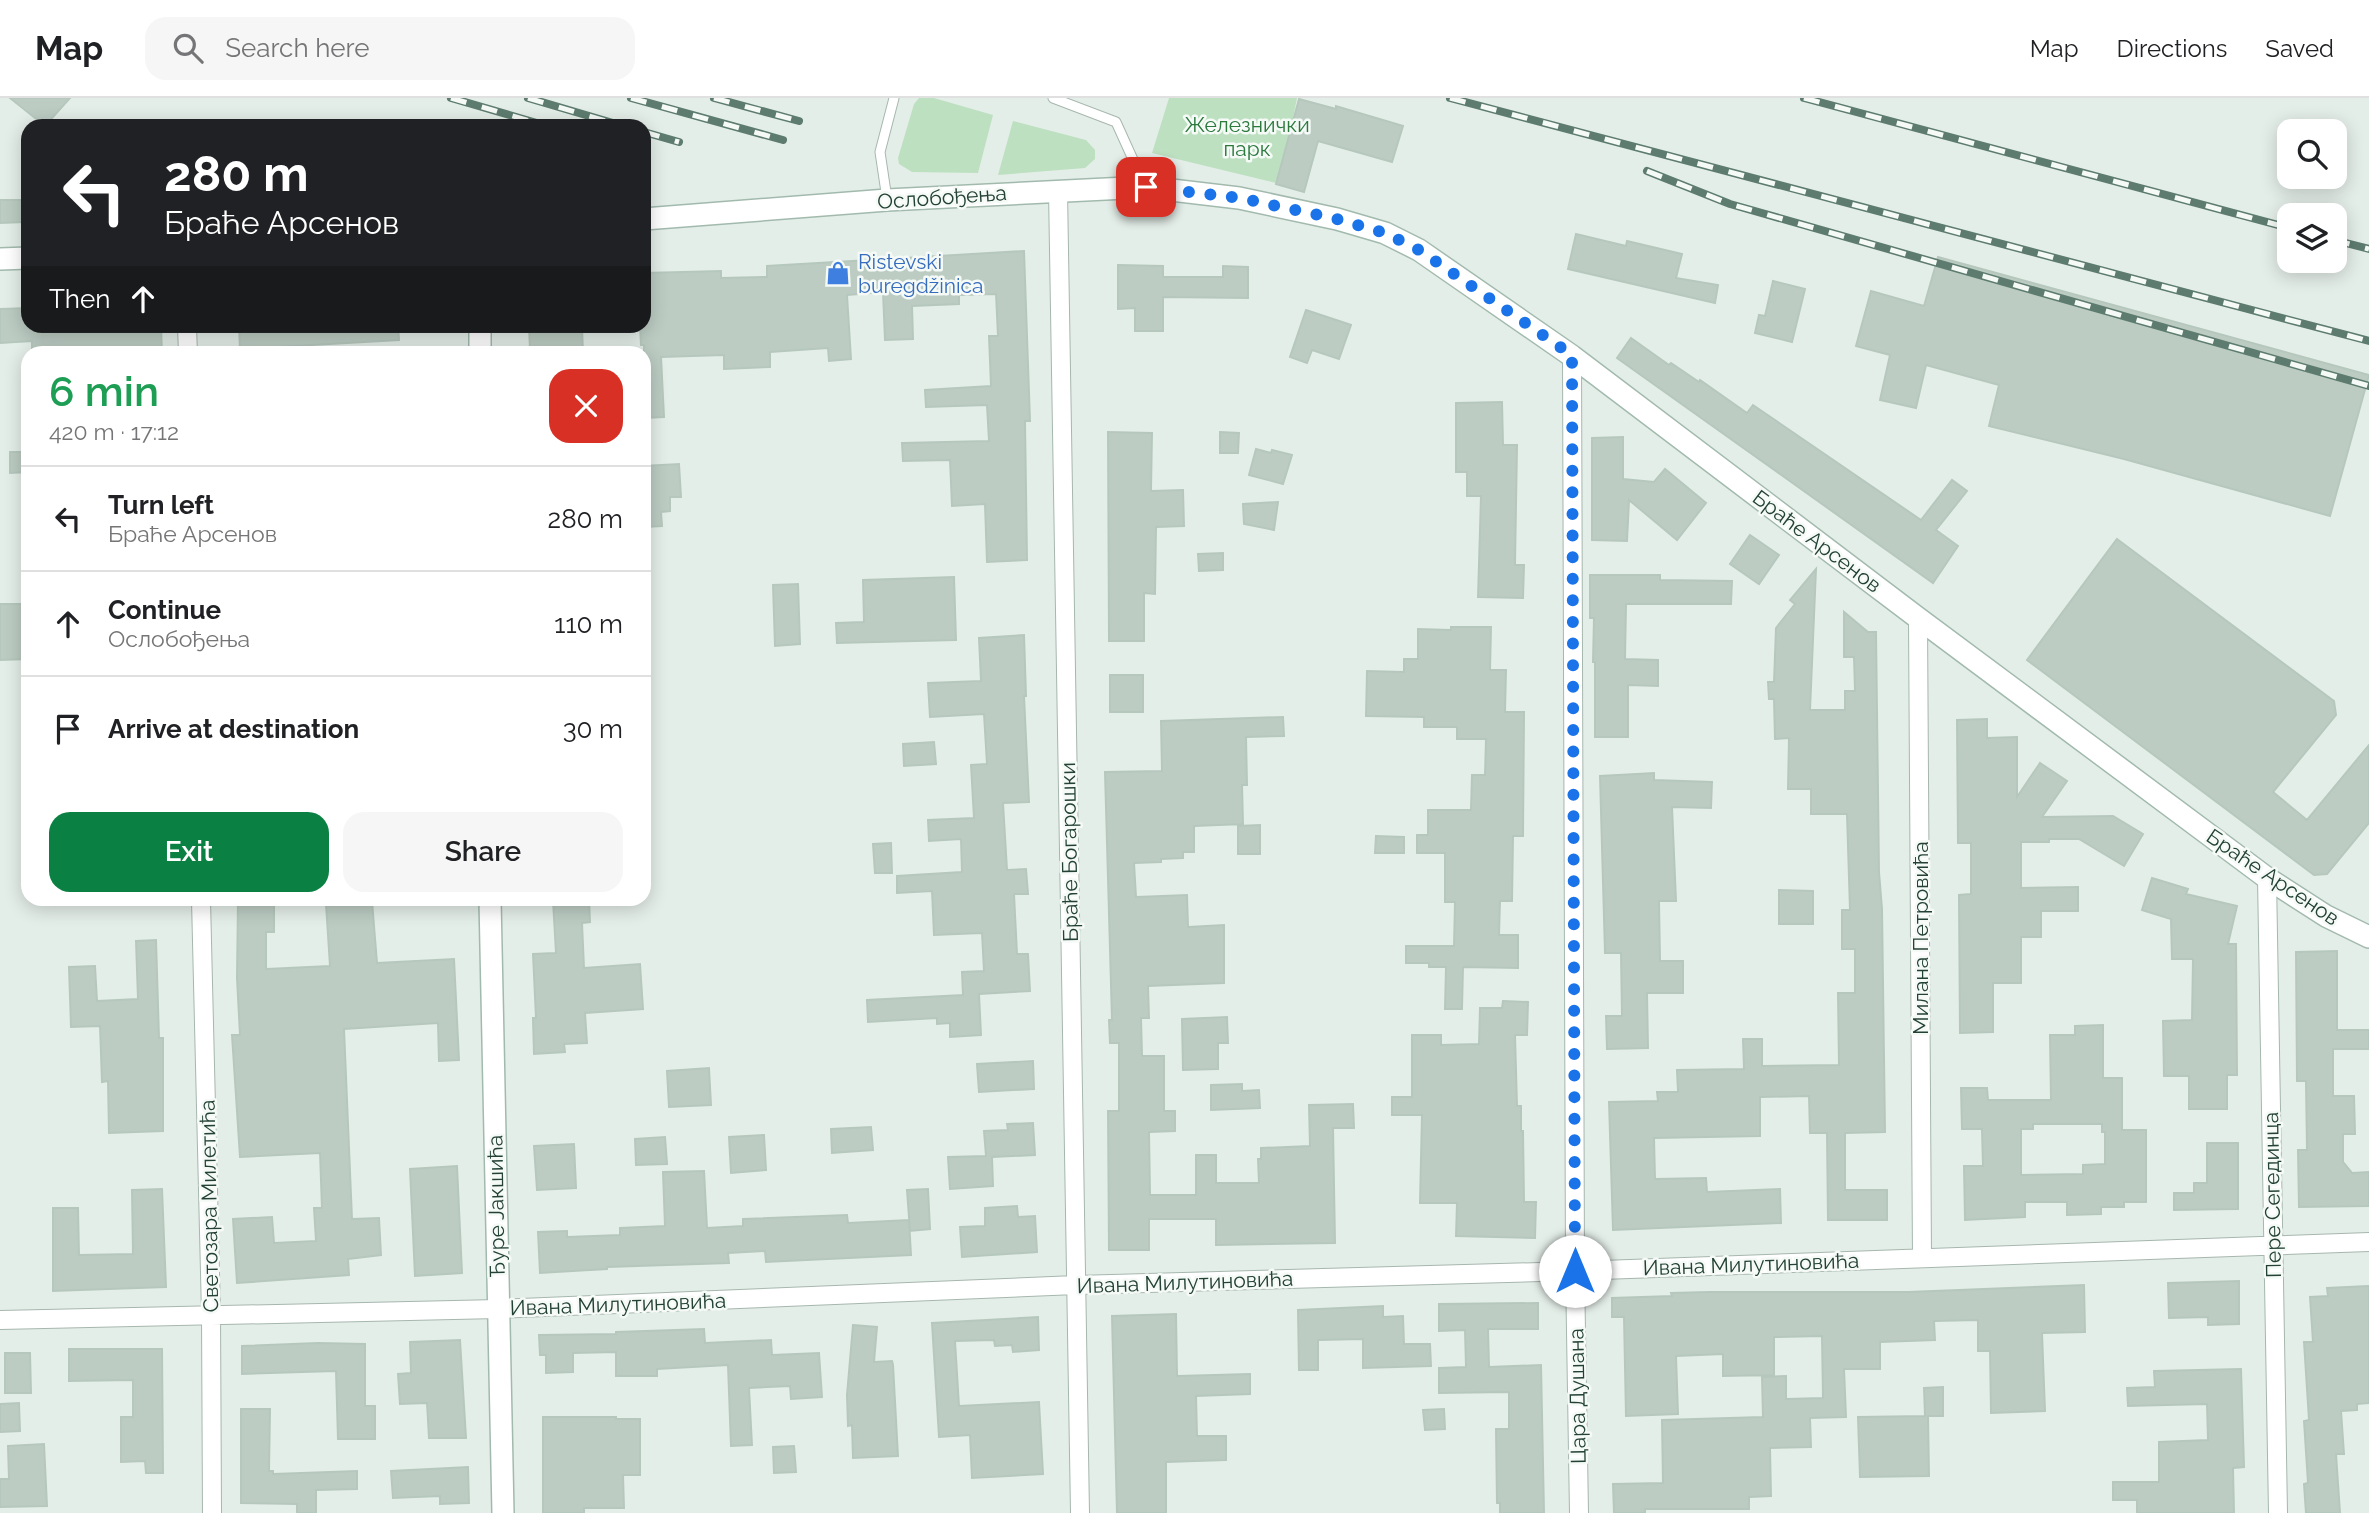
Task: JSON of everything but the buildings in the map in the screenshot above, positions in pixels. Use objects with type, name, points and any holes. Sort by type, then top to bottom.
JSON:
[{"type":"main road","name":"Ослобођења","points":[[651,218],[1058,190],[1146,187],[1240,198]]},
{"type":"main road","name":"Браће Арсенов","points":[[1240,198],[1337,219],[1385,233],[1419,250],[1572,355],[1918,618],[2267,878],[2326,916],[2369,937]]},
{"type":"main road","points":[[0,259],[21,258]]},
{"type":"main road","name":"Ђуре Јакшића","points":[[490,906],[503,1513]]},
{"type":"street","name":"Браће Богарошки","points":[[1058,190],[1080,1513]]},
{"type":"street","name":"Цара Душана","points":[[1572,355],[1575,1271],[1580,1513]]},
{"type":"street","name":"Милана Петровића","points":[[1918,618],[1923,1258]]},
{"type":"street","name":"Пере Сегединца","points":[[2267,878],[2278,1513]]},
{"type":"street","name":"Светозара Милетића","points":[[201,906],[211,1314],[212,1513]]},
{"type":"street","name":"Ивана Милутиновића","points":[[0,1320],[498,1309],[1076,1285],[1575,1271],[2369,1242]]},
{"type":"lane","points":[[887,200],[880,152],[894,98]]},
{"type":"lane","points":[[1053,98],[1116,122],[1146,187]]},
{"type":"green space","points":[[919,98],[934,98],[993,115],[978,173],[912,172],[899,164],[898,158],[914,104]]},
{"type":"green space","name":"Железнички парк","points":[[1169,98],[1297,98],[1280,184],[1152,153]]},
{"type":"green space","points":[[1013,121],[1086,140],[1095,150],[1095,159],[1085,168],[998,175]]},
{"type":"railway","points":[[451,98],[523,119]]},
{"type":"railway","points":[[528,98],[599,119]]},
{"type":"railway","points":[[631,98],[783,140]]},
{"type":"railway","points":[[714,98],[799,121]]},
{"type":"railway","points":[[1450,98],[2369,341]]},
{"type":"railway","points":[[1804,98],[2277,225]]},
{"type":"railway","points":[[651,134],[679,142]]},
{"type":"railway","points":[[1647,171],[1730,204],[2369,386]]},
{"type":"railway","points":[[2347,243],[2369,249]]},
{"type":"place","name":"Ristevski buregdžinica","points":[[838,273]]},
{"type":"route","points":[[1146,187],[1240,198],[1337,219],[1385,233],[1419,250],[1572,355],[1575,1271]]}]
